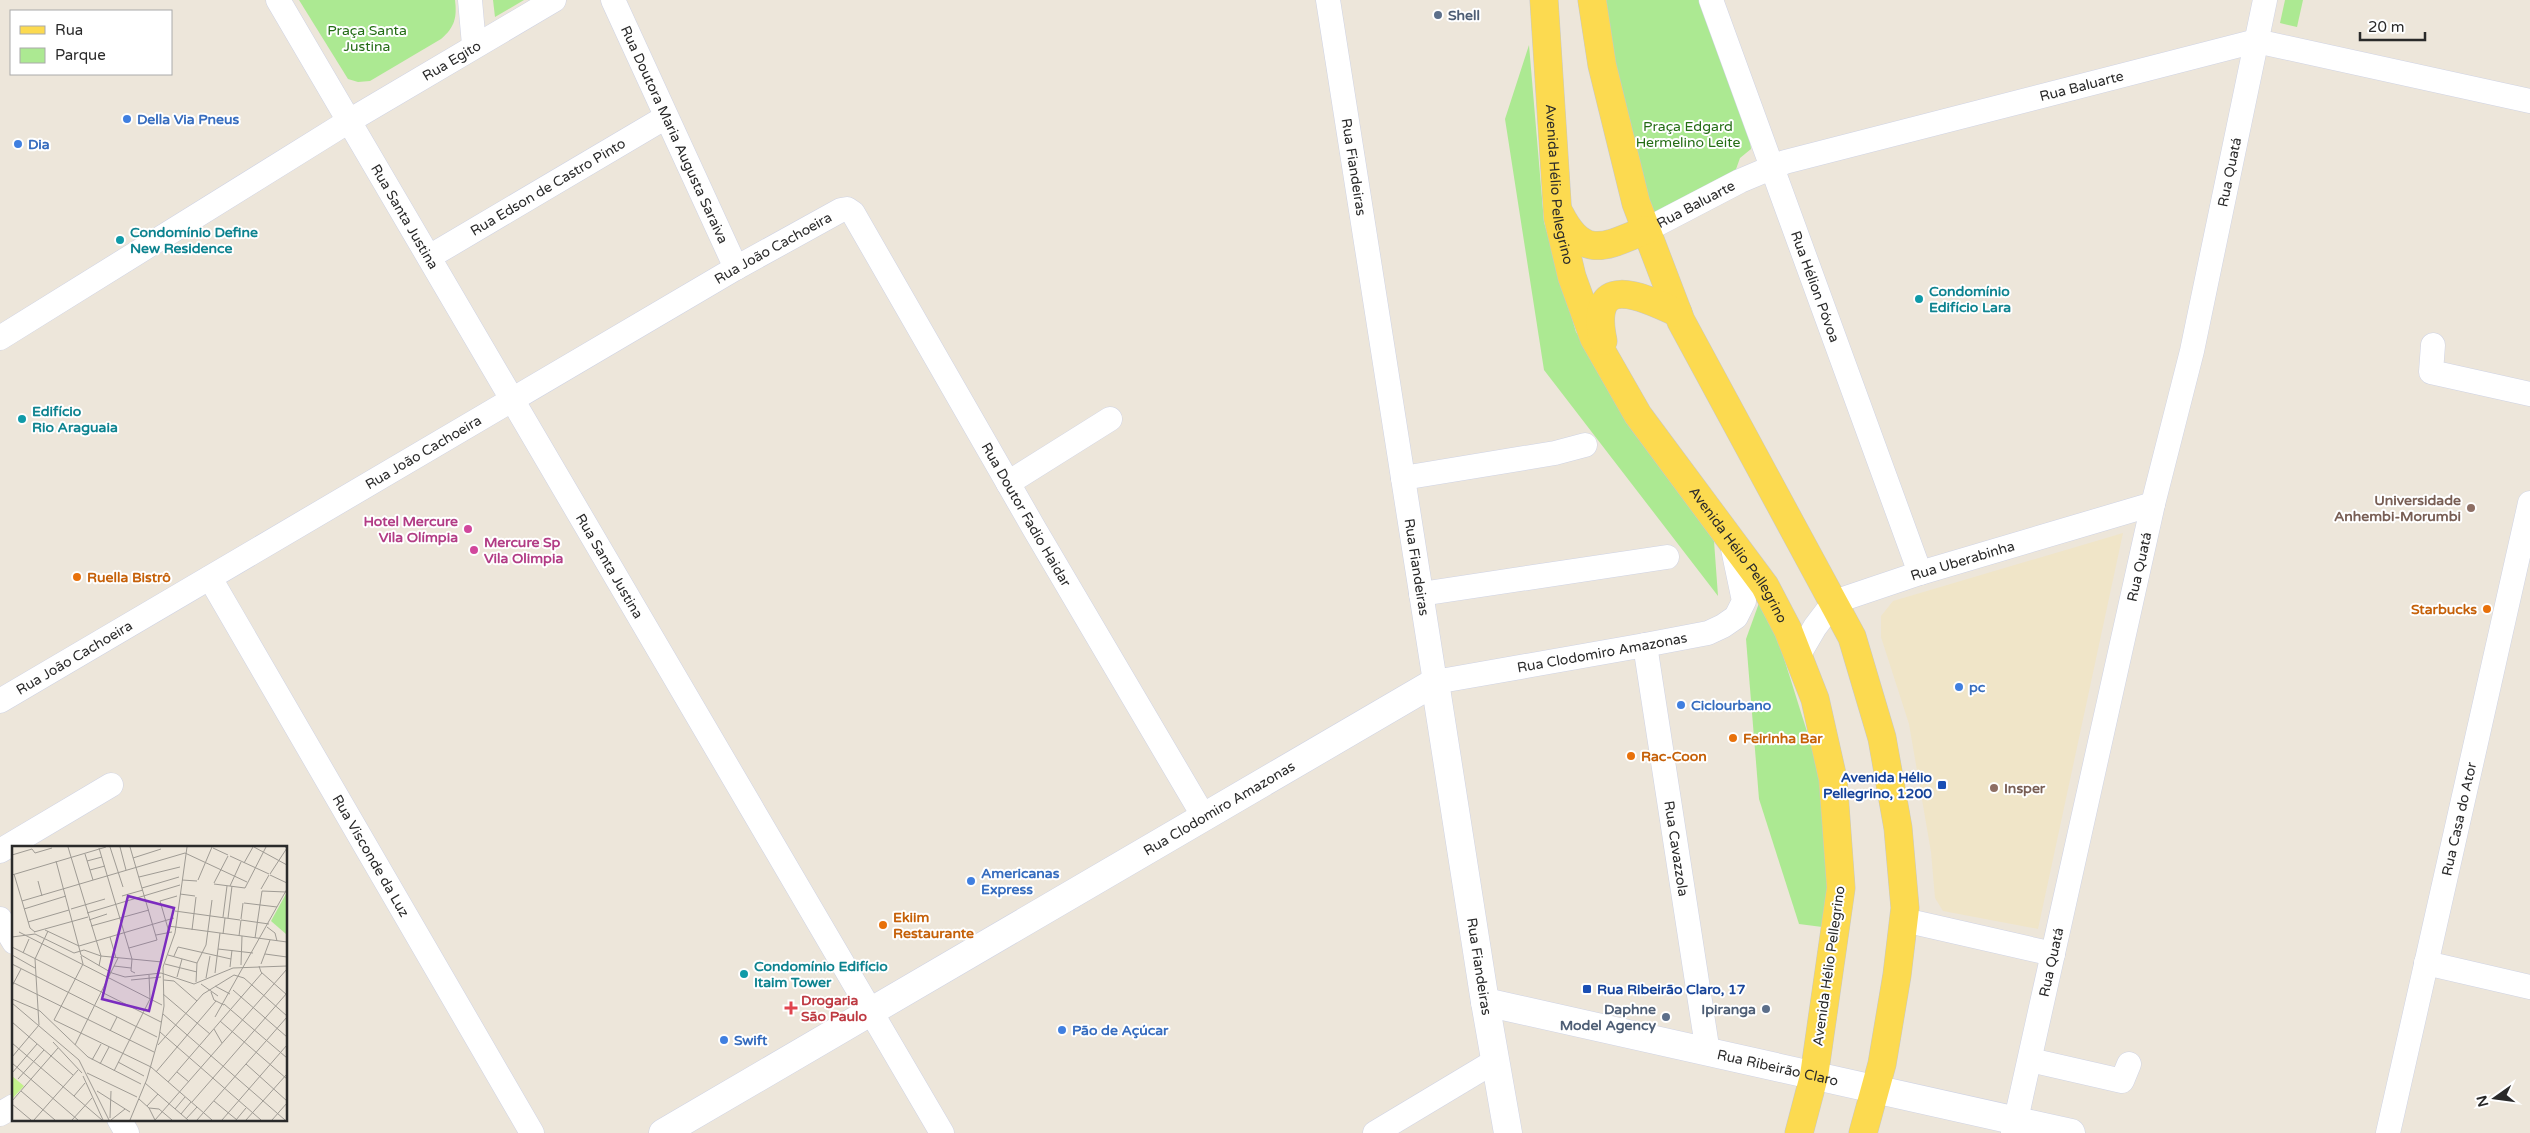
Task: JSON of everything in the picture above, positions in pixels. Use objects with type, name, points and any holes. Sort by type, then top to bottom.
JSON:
[{"type":"main road","name":"Avenida Hélio Pellegrino","points":[[1544,0],[1556,199],[1572,277],[1597,346],[1638,415],[1731,537],[1765,586],[1798,656],[1815,699],[1833,779],[1842,888],[1814,1076],[1799,1133]]},
{"type":"main road","points":[[1592,0],[1602,65],[1636,203],[1678,313],[1852,637],[1882,738],[1898,828],[1905,908],[1885,1046],[1863,1133]]},
{"type":"main road","points":[[1556,199],[1559,211],[1569,232],[1576,240],[1585,244],[1605,245],[1646,230]]},
{"type":"main road","points":[[1607,364],[1600,316],[1606,300],[1613,295],[1630,293],[1678,313]]},
{"type":"street","name":"Rua Santa Justina","points":[[278,0],[942,1133]]},
{"type":"street","points":[[470,0],[474,46]]},
{"type":"street","name":"Rua Egito","points":[[0,338],[349,121],[554,0]]},
{"type":"street","name":"Rua Doutora Maria Augusta Saraiva","points":[[614,0],[736,268]]},
{"type":"street","name":"Rua Fiandeiras","points":[[1328,0],[1485,1002],[1508,1133]]},
{"type":"street","name":"Rua Hélion Póvoa","points":[[1711,0],[1920,573]]},
{"type":"street","name":"Rua Quatá","points":[[2015,1127],[2153,504],[2192,351],[2265,0]]},
{"type":"street","name":"Rua Baluarte","points":[[1646,230],[1740,181],[1785,162],[2256,41],[2530,101]]},
{"type":"street","name":"Rua Edson de Castro Pinto","points":[[429,257],[666,117]]},
{"type":"street","name":"Rua João Cachoeira","points":[[0,701],[736,268],[841,210],[850,211]]},
{"type":"street","name":"Rua Doutor Fadio Haidar","points":[[850,211],[1204,817]]},
{"type":"street","points":[[2433,345],[2431,372],[2530,394]]},
{"type":"street","points":[[1008,484],[1110,420]]},
{"type":"street","points":[[1403,478],[1555,452],[1585,445]]},
{"type":"street","name":"Rua Casa do Ator","points":[[2388,1133],[2530,503]]},
{"type":"street","name":"Rua Uberabinha","points":[[1834,602],[1920,573],[2153,504]]},
{"type":"street","name":"Rua Clodomiro Amazonas","points":[[663,1133],[1435,682],[1708,633],[1724,626],[1736,617],[1744,601],[1731,537]]},
{"type":"street","points":[[1421,594],[1667,557]]},
{"type":"street","name":"Rua Visconde da Luz","points":[[210,578],[532,1133]]},
{"type":"street","points":[[1798,656],[1815,627],[1834,602]]},
{"type":"street","name":"Rua Cavazzola","points":[[1644,645],[1708,1053]]},
{"type":"street","points":[[0,851],[112,786]]},
{"type":"street","points":[[0,919],[12,939]]},
{"type":"street","points":[[1904,920],[2053,954]]},
{"type":"street","points":[[2426,963],[2530,988]]},
{"type":"street","name":"Rua Ribeirão Claro","points":[[1485,1002],[1875,1089],[2015,1127],[2071,1133]]},
{"type":"street","points":[[2030,1060],[2122,1081],[2129,1064]]},
{"type":"street","points":[[1375,1133],[1495,1061]]},
{"type":"street","points":[[0,1114],[12,1107]]},
{"type":"street","points":[[120,1120],[127,1133]]},
{"type":"shaded area","name":"Insper","points":[[2123,533],[2038,929],[1943,911],[1935,898],[1931,852],[1909,724],[1881,637],[1881,616],[1893,601]]},
{"type":"green space","name":"Praça Santa Justina","points":[[299,0],[455,0],[456,12],[452,26],[441,39],[370,81],[358,82],[348,79]]},
{"type":"green space","points":[[493,0],[524,0],[495,17]]},
{"type":"green space","name":"Praça Edgard Hermelino Leite","points":[[1604,0],[1701,0],[1749,134],[1751,149],[1740,158],[1735,172],[1655,216],[1641,181],[1607,30]]},
{"type":"green space","points":[[2285,0],[2303,0],[2297,27],[2280,23]]},
{"type":"green space","points":[[1529,45],[1544,222],[1576,332],[1714,541],[1718,596],[1544,370],[1505,119]]},
{"type":"green space","points":[[1759,603],[1777,636],[1825,789],[1830,928],[1799,924],[1759,799],[1746,639]]},
{"type":"place","name":"Shell","points":[[1438,15]]},
{"type":"place","name":"Della Via Pneus","points":[[127,119]]},
{"type":"place","name":"Dia","points":[[18,144]]},
{"type":"place","name":"Condomínio Define New Residence","points":[[120,240]]},
{"type":"place","name":"Condomínio Edifício Lara","points":[[1919,299]]},
{"type":"place","name":"Edifício Rio Araguaia","points":[[22,419]]},
{"type":"place","name":"Universidade Anhembi-Morumbi","points":[[2471,508]]},
{"type":"place","name":"Hotel Mercure Vila Olímpia","points":[[468,529]]},
{"type":"place","name":"Mercure Sp Vila Olimpia","points":[[474,550]]},
{"type":"place","name":"Ruella Bistrô","points":[[77,577]]},
{"type":"place","name":"Starbucks","points":[[2487,609]]},
{"type":"place","name":"pc","points":[[1959,687]]},
{"type":"place","name":"Ciclourbano","points":[[1681,705]]},
{"type":"place","name":"Feirinha Bar","points":[[1733,738]]},
{"type":"place","name":"Rac-Coon","points":[[1631,756]]},
{"type":"place","name":"Avenida Hélio Pellegrino, 1200","points":[[1942,785]]},
{"type":"place","name":"Insper","points":[[1994,788]]},
{"type":"place","name":"Americanas Express","points":[[971,881]]},
{"type":"place","name":"Ekiim Restaurante","points":[[883,925]]},
{"type":"place","name":"Condomínio Edifício Itaim Tower","points":[[744,974]]},
{"type":"place","name":"Rua Ribeirão Claro, 17","points":[[1587,989]]},
{"type":"place","name":"Drogaria São Paulo","points":[[791,1008]]},
{"type":"place","name":"Ipiranga","points":[[1766,1009]]},
{"type":"place","name":"Daphne Model Agency","points":[[1666,1017]]},
{"type":"place","name":"Pão de Açúcar","points":[[1062,1030]]},
{"type":"place","name":"Swift","points":[[724,1040]]}]
